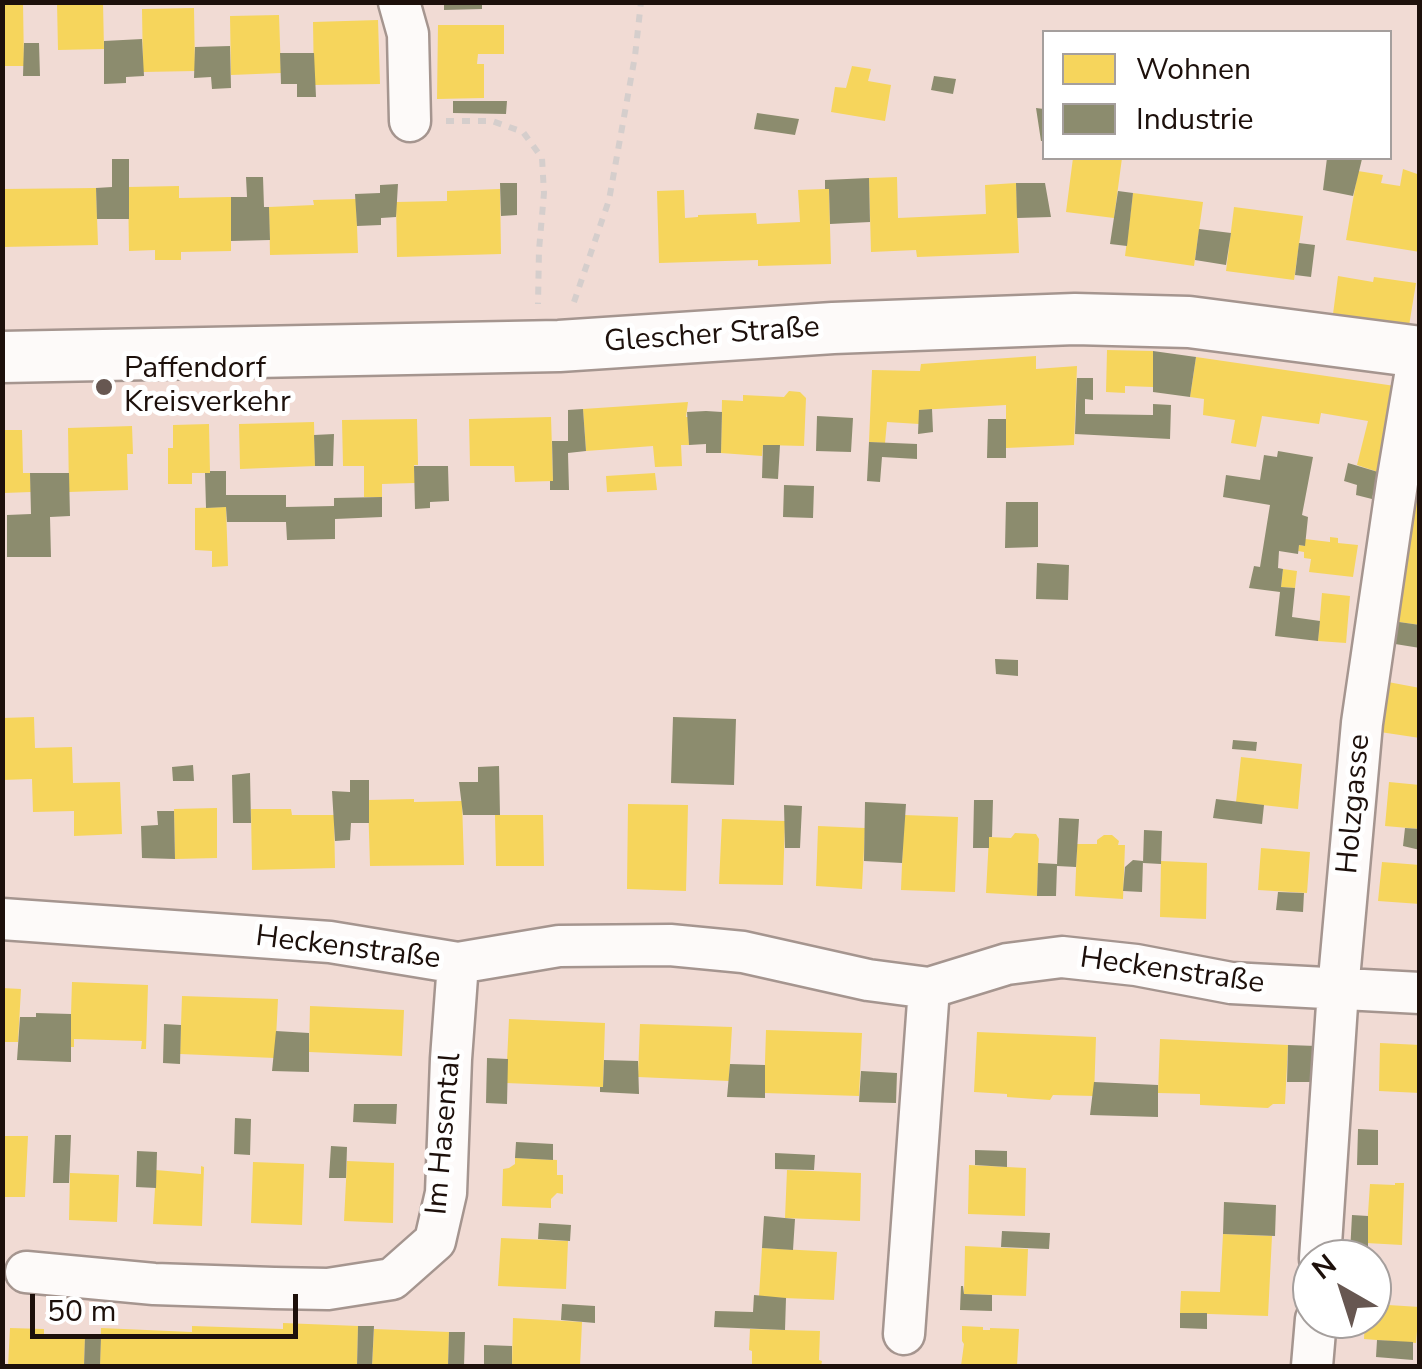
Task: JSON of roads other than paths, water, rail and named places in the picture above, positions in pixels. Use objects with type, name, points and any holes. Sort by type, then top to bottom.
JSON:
[{"type":"street","points":[[399,2],[408,34],[410,121]]},
{"type":"street","name":"Glescher Straße","points":[[2,357],[549,346],[833,328],[1075,319],[1189,322],[1420,352]]},
{"type":"street","name":"Holzgasse","points":[[1321,1239],[1362,723],[1420,352]]},
{"type":"street","name":"Heckenstraße","points":[[2,919],[330,942],[458,963],[559,946],[670,946],[742,952],[868,980],[929,988],[1007,964],[1062,957],[1136,965],[1232,984],[1420,993]]},
{"type":"street","name":"Im Hasental","points":[[26,1272],[154,1284],[274,1288],[328,1289],[392,1279],[434,1241],[446,1193],[458,963]]},
{"type":"street","points":[[904,1334],[929,988]]},
{"type":"street","points":[[1312,1366],[1314,1339]]},
{"type":"place","name":"Paffendorf Kreisverkehr","points":[[104,387]]}]
